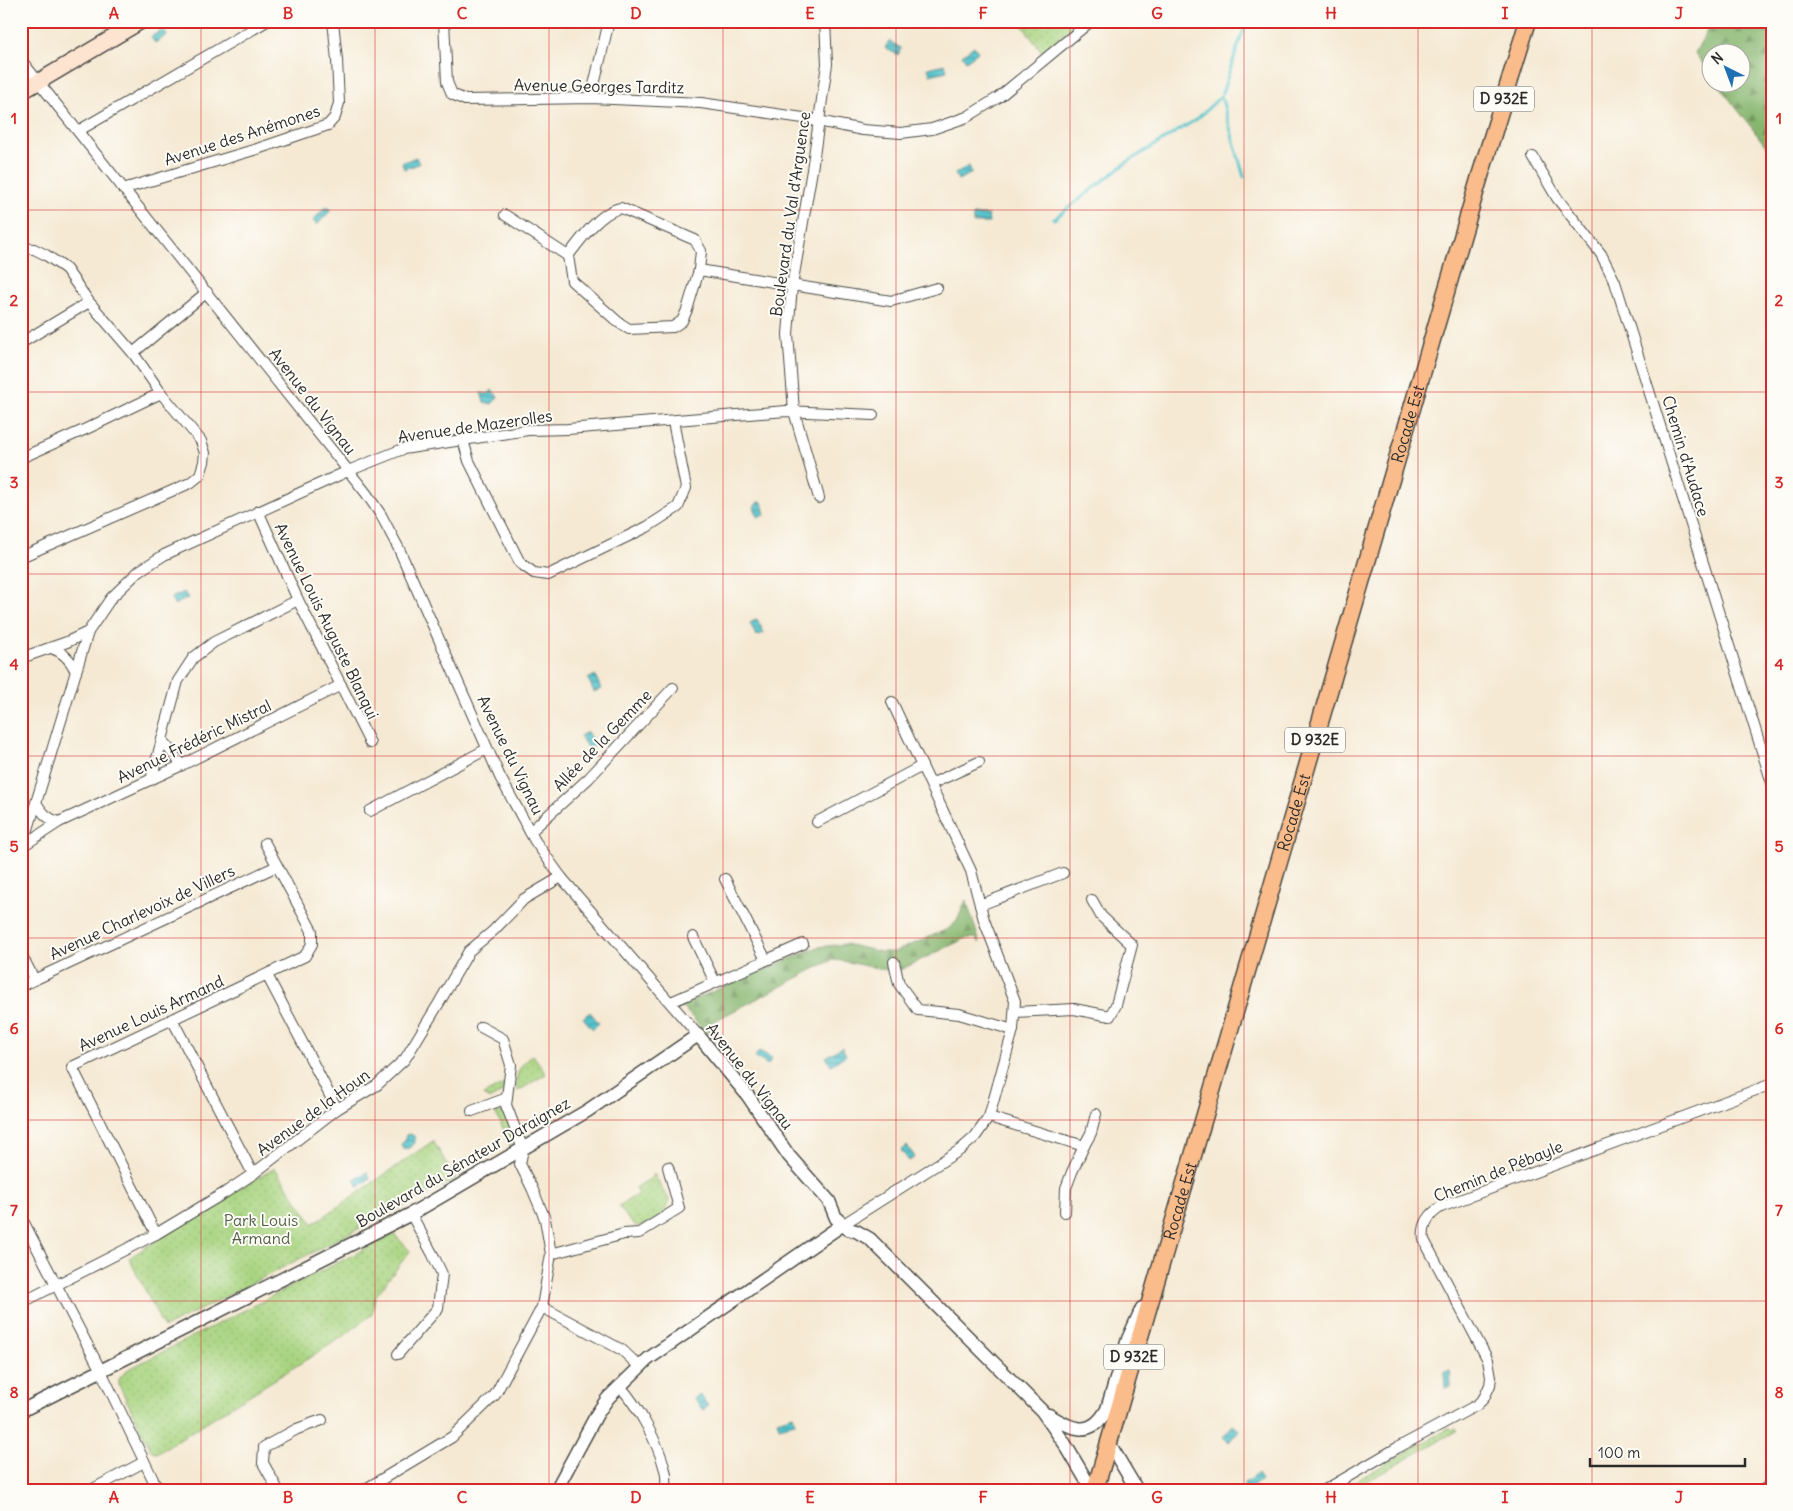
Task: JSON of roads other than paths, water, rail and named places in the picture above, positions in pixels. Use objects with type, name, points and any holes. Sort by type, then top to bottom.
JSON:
[{"type":"main road","points":[[21,92],[141,21]]},
{"type":"main road","name":"Rocade Est","points":[[1094,1490],[1110,1443],[1480,176],[1528,21]]},
{"type":"street","points":[[78,131],[267,21]]},
{"type":"street","name":"Avenue des Anémones","points":[[123,189],[328,125],[334,118],[338,103],[337,60],[333,21]]},
{"type":"street","name":"Avenue Georges Tarditz","points":[[444,21],[447,82],[452,94],[465,100],[590,98],[701,103],[819,121],[863,130],[901,133],[932,129],[967,117],[999,97],[1092,21]]},
{"type":"street","points":[[590,98],[609,21]]},
{"type":"street","name":"Boulevard du Val d'Arguence","points":[[819,498],[794,411],[788,334],[792,286],[812,170],[827,64],[825,21]]},
{"type":"street","name":"Avenue du Vignau","points":[[21,60],[40,81],[123,189],[207,292],[381,515],[399,549],[487,749],[511,799],[530,832],[561,877],[670,1002],[748,1096],[789,1156],[826,1197],[836,1218],[842,1225]]},
{"type":"street","name":"Chemin d'Audace","points":[[1533,157],[1557,198],[1601,254],[1615,282],[1772,783]]},
{"type":"street","points":[[621,208],[695,240],[701,251],[699,270],[682,321],[673,327],[629,329],[618,322],[572,280],[568,256],[606,213],[612,209],[621,208]]},
{"type":"street","points":[[505,215],[568,256]]},
{"type":"street","points":[[21,248],[34,249],[46,255],[66,270],[89,302],[133,353],[161,393],[202,440],[205,453],[200,475],[190,483],[21,557]]},
{"type":"street","points":[[699,270],[891,301],[937,288]]},
{"type":"street","points":[[133,353],[207,292]]},
{"type":"street","points":[[21,343],[89,302]]},
{"type":"street","points":[[21,458],[161,393]]},
{"type":"street","name":"Avenue de Mazerolles","points":[[88,632],[111,598],[152,561],[258,511],[403,449],[528,430],[794,411],[873,415]]},
{"type":"street","points":[[463,440],[469,461],[520,563],[534,573],[548,575],[647,527],[678,506],[686,488],[673,420]]},
{"type":"street","name":"Avenue Louis Auguste Blanqui","points":[[258,511],[298,600],[370,743]]},
{"type":"street","points":[[151,780],[178,681],[193,658],[214,642],[298,600]]},
{"type":"street","points":[[21,658],[82,636],[88,632]]},
{"type":"street","points":[[23,848],[88,632]]},
{"type":"street","points":[[51,648],[59,650],[76,672]]},
{"type":"street","name":"Avenue Frédéric Mistral","points":[[23,848],[60,822],[182,765],[341,686]]},
{"type":"street","name":"Allée de la Gemme","points":[[530,832],[589,778],[673,688]]},
{"type":"street","points":[[556,1490],[597,1414],[608,1398],[648,1359],[842,1225],[960,1150],[975,1137],[989,1117],[1012,1030],[1015,1001],[980,905],[971,871],[892,702]]},
{"type":"street","points":[[162,740],[182,765]]},
{"type":"street","points":[[370,811],[487,749]]},
{"type":"street","points":[[931,784],[980,762]]},
{"type":"street","points":[[817,822],[922,766]]},
{"type":"street","points":[[36,803],[44,815],[60,822]]},
{"type":"street","points":[[266,843],[277,866]]},
{"type":"street","name":"Avenue Louis Armand","points":[[156,1234],[72,1067],[305,956],[312,944],[312,931],[277,866]]},
{"type":"street","name":"Avenue Charlevoix de Villers","points":[[21,986],[277,866]]},
{"type":"street","points":[[980,905],[1063,873]]},
{"type":"street","name":"Avenue de la Houn","points":[[21,1303],[156,1234],[226,1192],[253,1174],[337,1109],[377,1085],[405,1059],[440,1003],[469,951],[493,931],[524,899],[561,877]]},
{"type":"street","points":[[725,879],[766,960]]},
{"type":"street","points":[[1015,1012],[1074,1009],[1110,1016],[1116,1005],[1132,945],[1101,916],[1092,900]]},
{"type":"street","points":[[693,937],[716,982]]},
{"type":"street","points":[[670,1002],[802,944]]},
{"type":"street","points":[[21,954],[34,979]]},
{"type":"street","points":[[894,962],[899,984],[918,1010],[958,1014],[1012,1030]]},
{"type":"street","points":[[267,975],[337,1109]]},
{"type":"street","points":[[172,1019],[253,1174]]},
{"type":"street","points":[[364,1490],[452,1437],[495,1395],[542,1307],[551,1254],[545,1219],[520,1164],[523,1149],[506,1105],[511,1065],[502,1039],[481,1027]]},
{"type":"street","name":"Boulevard du Sénateur Daraignez","points":[[21,1411],[411,1214],[587,1111],[698,1035]]},
{"type":"street","name":"Chemin de Pébayle","points":[[1325,1490],[1397,1448],[1477,1405],[1488,1391],[1491,1377],[1488,1360],[1424,1240],[1425,1224],[1434,1212],[1441,1207],[1772,1084]]},
{"type":"street","points":[[472,1111],[507,1098]]},
{"type":"street","points":[[1065,1212],[1066,1188],[1091,1133],[1096,1114]]},
{"type":"street","points":[[989,1117],[1084,1146]]},
{"type":"street","points":[[551,1254],[624,1234],[639,1233],[679,1208],[668,1167]]},
{"type":"street","points":[[398,1354],[438,1308],[442,1274],[434,1255],[411,1214]]},
{"type":"street","points":[[21,1217],[101,1371],[158,1490]]},
{"type":"street","points":[[842,1225],[870,1239],[1042,1411],[1094,1490]]},
{"type":"street","points":[[1042,1411],[1073,1428],[1090,1426],[1103,1418],[1128,1339],[1160,1271]]},
{"type":"street","points":[[542,1307],[622,1350],[640,1367]]},
{"type":"street","points":[[620,1386],[630,1398],[650,1433],[666,1471],[666,1490]]},
{"type":"street","points":[[278,1490],[263,1463],[264,1447],[297,1429],[322,1420]]},
{"type":"street","points":[[1110,1443],[1137,1490]]},
{"type":"street","points":[[91,1490],[144,1462]]},
{"type":"street","points":[[1763,1490],[1772,1483]]},
{"type":"water","points":[[163,29],[167,35],[155,43],[151,37]]},
{"type":"water","points":[[889,41],[901,48],[898,55],[885,48]]},
{"type":"water","points":[[974,46],[978,52],[966,61],[962,55]]},
{"type":"water","points":[[945,64],[947,71],[930,75],[928,68]]},
{"type":"water","points":[[416,157],[419,164],[404,169],[402,163]]},
{"type":"water","points":[[969,166],[972,173],[958,180],[955,173]]},
{"type":"water","points":[[326,206],[331,210],[317,225],[313,221]]},
{"type":"water","points":[[973,215],[988,215],[989,223],[973,223]]},
{"type":"water","points":[[492,390],[498,397],[492,404],[484,402],[481,393],[488,394]]},
{"type":"water","points":[[758,502],[762,502],[765,515],[758,517],[754,507]]},
{"type":"water","points":[[184,592],[188,598],[174,605],[171,598]]},
{"type":"water","points":[[757,619],[764,633],[756,636],[750,623]]},
{"type":"water","points":[[595,675],[601,689],[594,692],[588,679]]},
{"type":"water","points":[[587,732],[595,745],[588,749],[580,736]]},
{"type":"water","points":[[590,1012],[599,1023],[593,1029],[583,1018]]},
{"type":"water","points":[[842,1047],[846,1055],[831,1065],[826,1057]]},
{"type":"water","points":[[759,1051],[772,1058],[768,1065],[755,1057]]},
{"type":"water","points":[[406,1135],[414,1136],[415,1143],[407,1149],[403,1149],[401,1144],[404,1142]]},
{"type":"water","points":[[907,1146],[915,1157],[909,1161],[901,1150]]},
{"type":"water","points":[[367,1172],[370,1178],[359,1187],[354,1180]]},
{"type":"water","points":[[1450,1371],[1451,1387],[1445,1388],[1444,1372]]},
{"type":"water","points":[[700,1394],[708,1406],[703,1410],[694,1399]]},
{"type":"water","points":[[793,1415],[795,1423],[779,1427],[777,1420]]},
{"type":"water","points":[[1233,1425],[1239,1430],[1229,1442],[1223,1437]]},
{"type":"water","points":[[1257,1474],[1261,1480],[1248,1490],[1243,1484]]},
{"type":"waterway","points":[[1054,219],[1126,163],[1197,119],[1221,96],[1244,29],[1249,21]]},
{"type":"waterway","points":[[1221,96],[1244,177]]},
{"type":"park label","name":"Park Louis Armand","points":[[261,1229]]}]
